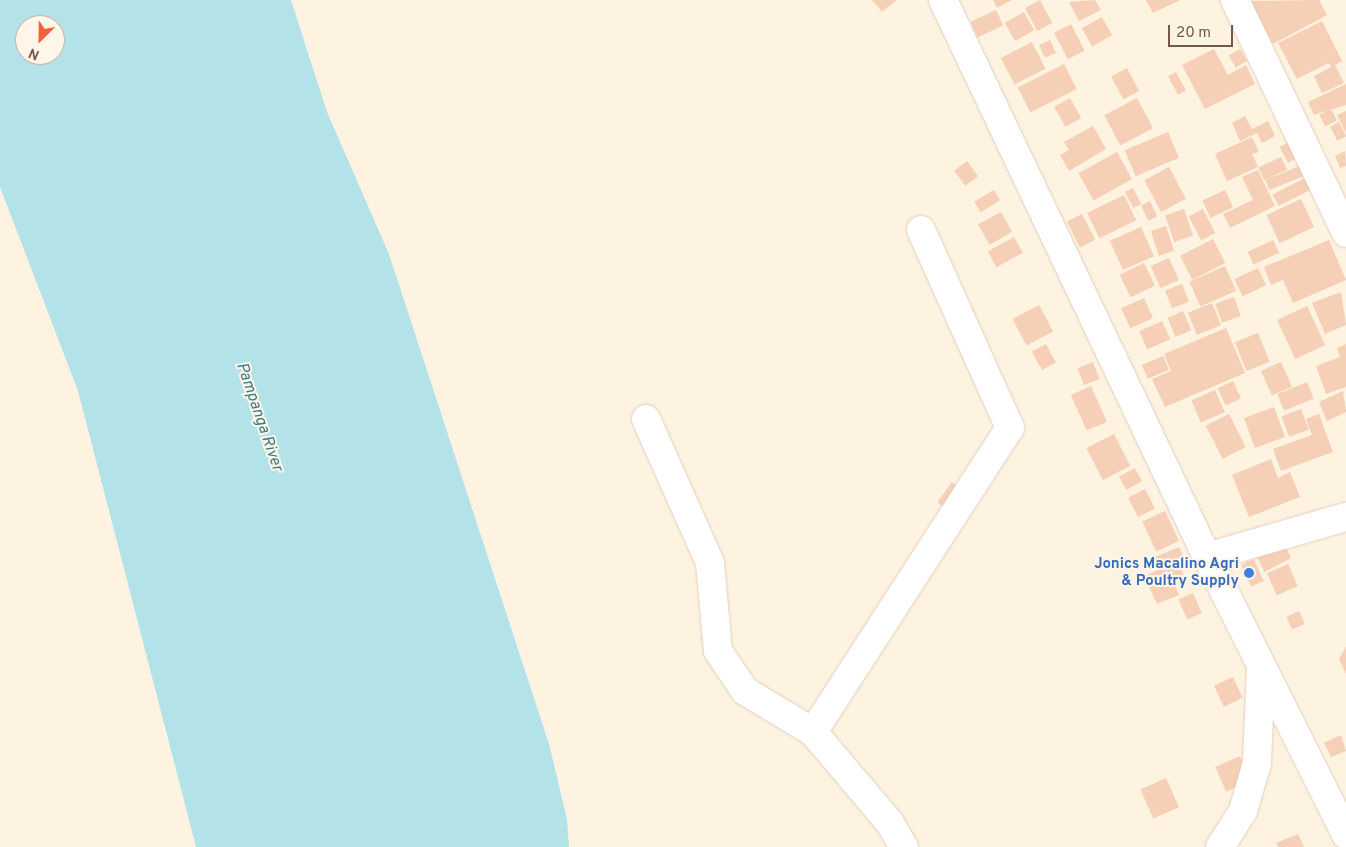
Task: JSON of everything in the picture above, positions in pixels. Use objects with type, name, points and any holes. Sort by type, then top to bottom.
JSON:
[{"type":"street","points":[[943,0],[1207,557],[1346,834]]},
{"type":"street","points":[[1235,0],[1346,233]]},
{"type":"street","points":[[813,732],[1010,428],[921,230]]},
{"type":"street","points":[[646,419],[710,563],[718,651],[745,691],[813,732],[890,823],[904,847]]},
{"type":"street","points":[[1207,557],[1346,517]]},
{"type":"street","points":[[1220,847],[1243,811],[1258,763],[1262,668]]},
{"type":"water","name":"Pampanga River","points":[[0,0],[291,0],[327,112],[389,254],[549,744],[567,819],[569,847],[196,847],[78,391],[0,187]]},
{"type":"building","points":[[872,0],[897,0],[882,12]]},
{"type":"building","points":[[993,0],[1012,0],[997,8]]},
{"type":"building","points":[[1040,0],[1052,23],[1037,31],[1025,8]]},
{"type":"building","points":[[1095,0],[1101,10],[1079,21],[1069,2]]},
{"type":"building","points":[[1146,0],[1180,0],[1153,13]]},
{"type":"building","points":[[1319,0],[1327,15],[1273,44],[1250,1]]},
{"type":"building","points":[[996,10],[1003,25],[978,37],[971,22]]},
{"type":"building","points":[[1024,12],[1034,30],[1015,41],[1005,23]]},
{"type":"building","points":[[1102,17],[1112,35],[1092,47],[1082,28]]},
{"type":"building","points":[[1322,21],[1342,61],[1335,65],[1344,83],[1322,93],[1314,76],[1331,67],[1329,63],[1297,79],[1278,43]]},
{"type":"building","points":[[1071,24],[1085,51],[1068,59],[1054,33]]},
{"type":"building","points":[[1050,40],[1056,53],[1045,58],[1039,45]]},
{"type":"building","points":[[1032,42],[1046,69],[1014,85],[1001,58]]},
{"type":"building","points":[[1214,49],[1228,75],[1246,65],[1255,84],[1205,109],[1182,65]]},
{"type":"building","points":[[1240,49],[1247,61],[1236,68],[1229,56]]},
{"type":"building","points":[[1064,64],[1077,89],[1030,113],[1018,88]]},
{"type":"building","points":[[1127,68],[1139,91],[1123,99],[1111,76]]},
{"type":"building","points":[[1176,72],[1186,91],[1178,95],[1168,76]]},
{"type":"building","points":[[1346,84],[1346,105],[1314,115],[1308,102]]},
{"type":"building","points":[[1070,98],[1081,118],[1065,127],[1054,107]]},
{"type":"building","points":[[1137,98],[1153,128],[1120,145],[1104,115]]},
{"type":"building","points":[[1331,109],[1337,121],[1325,126],[1319,115]]},
{"type":"building","points":[[1346,111],[1346,133],[1337,115]]},
{"type":"building","points":[[1245,116],[1252,129],[1268,121],[1275,136],[1262,143],[1257,133],[1240,141],[1232,123]]},
{"type":"building","points":[[1339,122],[1346,136],[1337,141],[1330,127]]},
{"type":"building","points":[[1093,126],[1106,149],[1069,171],[1060,155],[1069,150],[1064,142]]},
{"type":"building","points":[[1168,132],[1179,158],[1136,176],[1125,150]]},
{"type":"building","points":[[1252,137],[1259,152],[1252,154],[1258,167],[1227,181],[1215,154]]},
{"type":"building","points":[[1293,140],[1301,156],[1288,163],[1280,147]]},
{"type":"building","points":[[1345,151],[1346,166],[1340,168],[1335,156]]},
{"type":"building","points":[[1117,152],[1132,179],[1094,200],[1079,173]]},
{"type":"building","points":[[1281,157],[1287,170],[1264,180],[1258,168]]},
{"type":"building","points":[[967,161],[978,176],[965,186],[954,170]]},
{"type":"building","points":[[1307,163],[1311,173],[1269,190],[1265,180]]},
{"type":"building","points":[[1169,167],[1186,199],[1161,212],[1144,180]]},
{"type":"building","points":[[1258,170],[1275,206],[1230,228],[1223,214],[1253,200],[1242,177]]},
{"type":"building","points":[[1311,175],[1317,187],[1279,206],[1273,195]]},
{"type":"building","points":[[1133,188],[1141,204],[1133,208],[1125,192]]},
{"type":"building","points":[[994,190],[1000,200],[980,212],[974,202]]},
{"type":"building","points":[[1225,190],[1233,207],[1210,218],[1202,201]]},
{"type":"building","points":[[1124,195],[1136,220],[1099,238],[1087,213]]},
{"type":"building","points":[[1301,199],[1314,227],[1280,243],[1267,215]]},
{"type":"building","points":[[1150,201],[1157,216],[1148,221],[1141,205]]},
{"type":"building","points":[[1184,209],[1193,235],[1174,242],[1165,216]]},
{"type":"building","points":[[1203,209],[1215,233],[1201,240],[1189,216]]},
{"type":"building","points":[[1001,212],[1012,232],[989,245],[978,225]]},
{"type":"building","points":[[1082,214],[1095,240],[1080,248],[1067,222]]},
{"type":"building","points":[[1166,226],[1174,251],[1159,256],[1151,231]]},
{"type":"building","points":[[1141,227],[1154,256],[1123,270],[1110,241]]},
{"type":"building","points":[[1014,237],[1023,253],[996,267],[988,252]]},
{"type":"building","points":[[1213,239],[1225,263],[1192,280],[1180,256]]},
{"type":"building","points":[[1273,240],[1279,253],[1254,265],[1248,252]]},
{"type":"building","points":[[1329,240],[1346,280],[1293,303],[1283,280],[1271,285],[1264,267]]},
{"type":"building","points":[[1169,258],[1179,280],[1160,288],[1151,266]]},
{"type":"building","points":[[1144,263],[1155,285],[1131,297],[1120,275]]},
{"type":"building","points":[[1225,266],[1236,291],[1200,307],[1189,282]]},
{"type":"building","points":[[1258,268],[1266,285],[1242,296],[1234,279]]},
{"type":"building","points":[[1182,284],[1189,302],[1172,308],[1165,290]]},
{"type":"building","points":[[1341,292],[1346,325],[1325,334],[1312,303]]},
{"type":"building","points":[[1234,297],[1241,316],[1222,323],[1215,304]]},
{"type":"building","points":[[1144,298],[1153,318],[1130,328],[1121,308]]},
{"type":"building","points":[[1212,303],[1221,325],[1197,335],[1188,313]]},
{"type":"building","points":[[1039,305],[1053,331],[1027,346],[1013,319]]},
{"type":"building","points":[[1307,306],[1325,345],[1295,359],[1277,320]]},
{"type":"building","points":[[1183,311],[1191,330],[1176,337],[1167,318]]},
{"type":"building","points":[[1162,321],[1170,339],[1147,349],[1139,331]]},
{"type":"building","points":[[1226,328],[1245,373],[1165,407],[1152,379],[1171,371],[1164,354]]},
{"type":"building","points":[[1258,333],[1270,362],[1246,371],[1235,342]]},
{"type":"building","points":[[1046,344],[1056,363],[1042,370],[1032,352]]},
{"type":"building","points":[[1346,344],[1346,387],[1326,394],[1316,366],[1340,357],[1337,348]]},
{"type":"building","points":[[1163,356],[1169,370],[1148,379],[1142,365]]},
{"type":"building","points":[[1093,362],[1100,379],[1084,385],[1077,368]]},
{"type":"building","points":[[1281,362],[1292,387],[1272,396],[1261,371]]},
{"type":"building","points":[[1233,381],[1241,398],[1226,405],[1218,388]]},
{"type":"building","points":[[1307,382],[1314,399],[1284,411],[1277,394]]},
{"type":"building","points":[[1091,386],[1107,422],[1087,431],[1071,395]]},
{"type":"building","points":[[1215,390],[1225,412],[1201,423],[1191,401]]},
{"type":"building","points":[[1343,391],[1346,412],[1327,421],[1319,402]]},
{"type":"building","points":[[1274,407],[1285,437],[1255,448],[1244,418]]},
{"type":"building","points":[[1301,409],[1309,430],[1289,437],[1281,417]]},
{"type":"building","points":[[1229,414],[1246,447],[1223,459],[1206,426]]},
{"type":"building","points":[[1319,414],[1333,452],[1281,471],[1273,449],[1312,435],[1306,419]]},
{"type":"building","points":[[1114,434],[1130,466],[1103,480],[1086,448]]},
{"type":"building","points":[[1271,459],[1278,478],[1290,472],[1300,497],[1249,517],[1232,475]]},
{"type":"building","points":[[1135,468],[1142,481],[1126,490],[1119,476]]},
{"type":"building","points":[[952,482],[966,492],[951,512],[937,502]]},
{"type":"building","points":[[1145,489],[1155,509],[1138,517],[1128,498]]},
{"type":"building","points":[[1165,511],[1179,541],[1156,551],[1142,522]]},
{"type":"building","points":[[1284,544],[1291,558],[1265,572],[1257,558]]},
{"type":"building","points":[[1179,547],[1185,561],[1179,564],[1185,578],[1174,583],[1179,595],[1157,604],[1144,576],[1158,570],[1153,558]]},
{"type":"building","points":[[1254,559],[1264,581],[1251,587],[1241,565]]},
{"type":"building","points":[[1288,564],[1298,586],[1277,595],[1267,573]]},
{"type":"building","points":[[1193,593],[1202,613],[1187,620],[1178,600]]},
{"type":"building","points":[[1299,611],[1305,624],[1292,630],[1286,617]]},
{"type":"building","points":[[1346,647],[1346,674],[1339,659]]},
{"type":"building","points":[[1233,677],[1243,698],[1224,707],[1214,686]]},
{"type":"building","points":[[1341,735],[1346,751],[1331,757],[1324,743]]},
{"type":"building","points":[[1240,756],[1251,781],[1226,792],[1215,767]]},
{"type":"building","points":[[1166,778],[1179,807],[1153,819],[1140,789]]},
{"type":"building","points":[[1298,834],[1304,847],[1278,847],[1276,843]]},
{"type":"place","name":"Jonics Macalino Agri & Poultry Supply","points":[[1249,573]]}]
